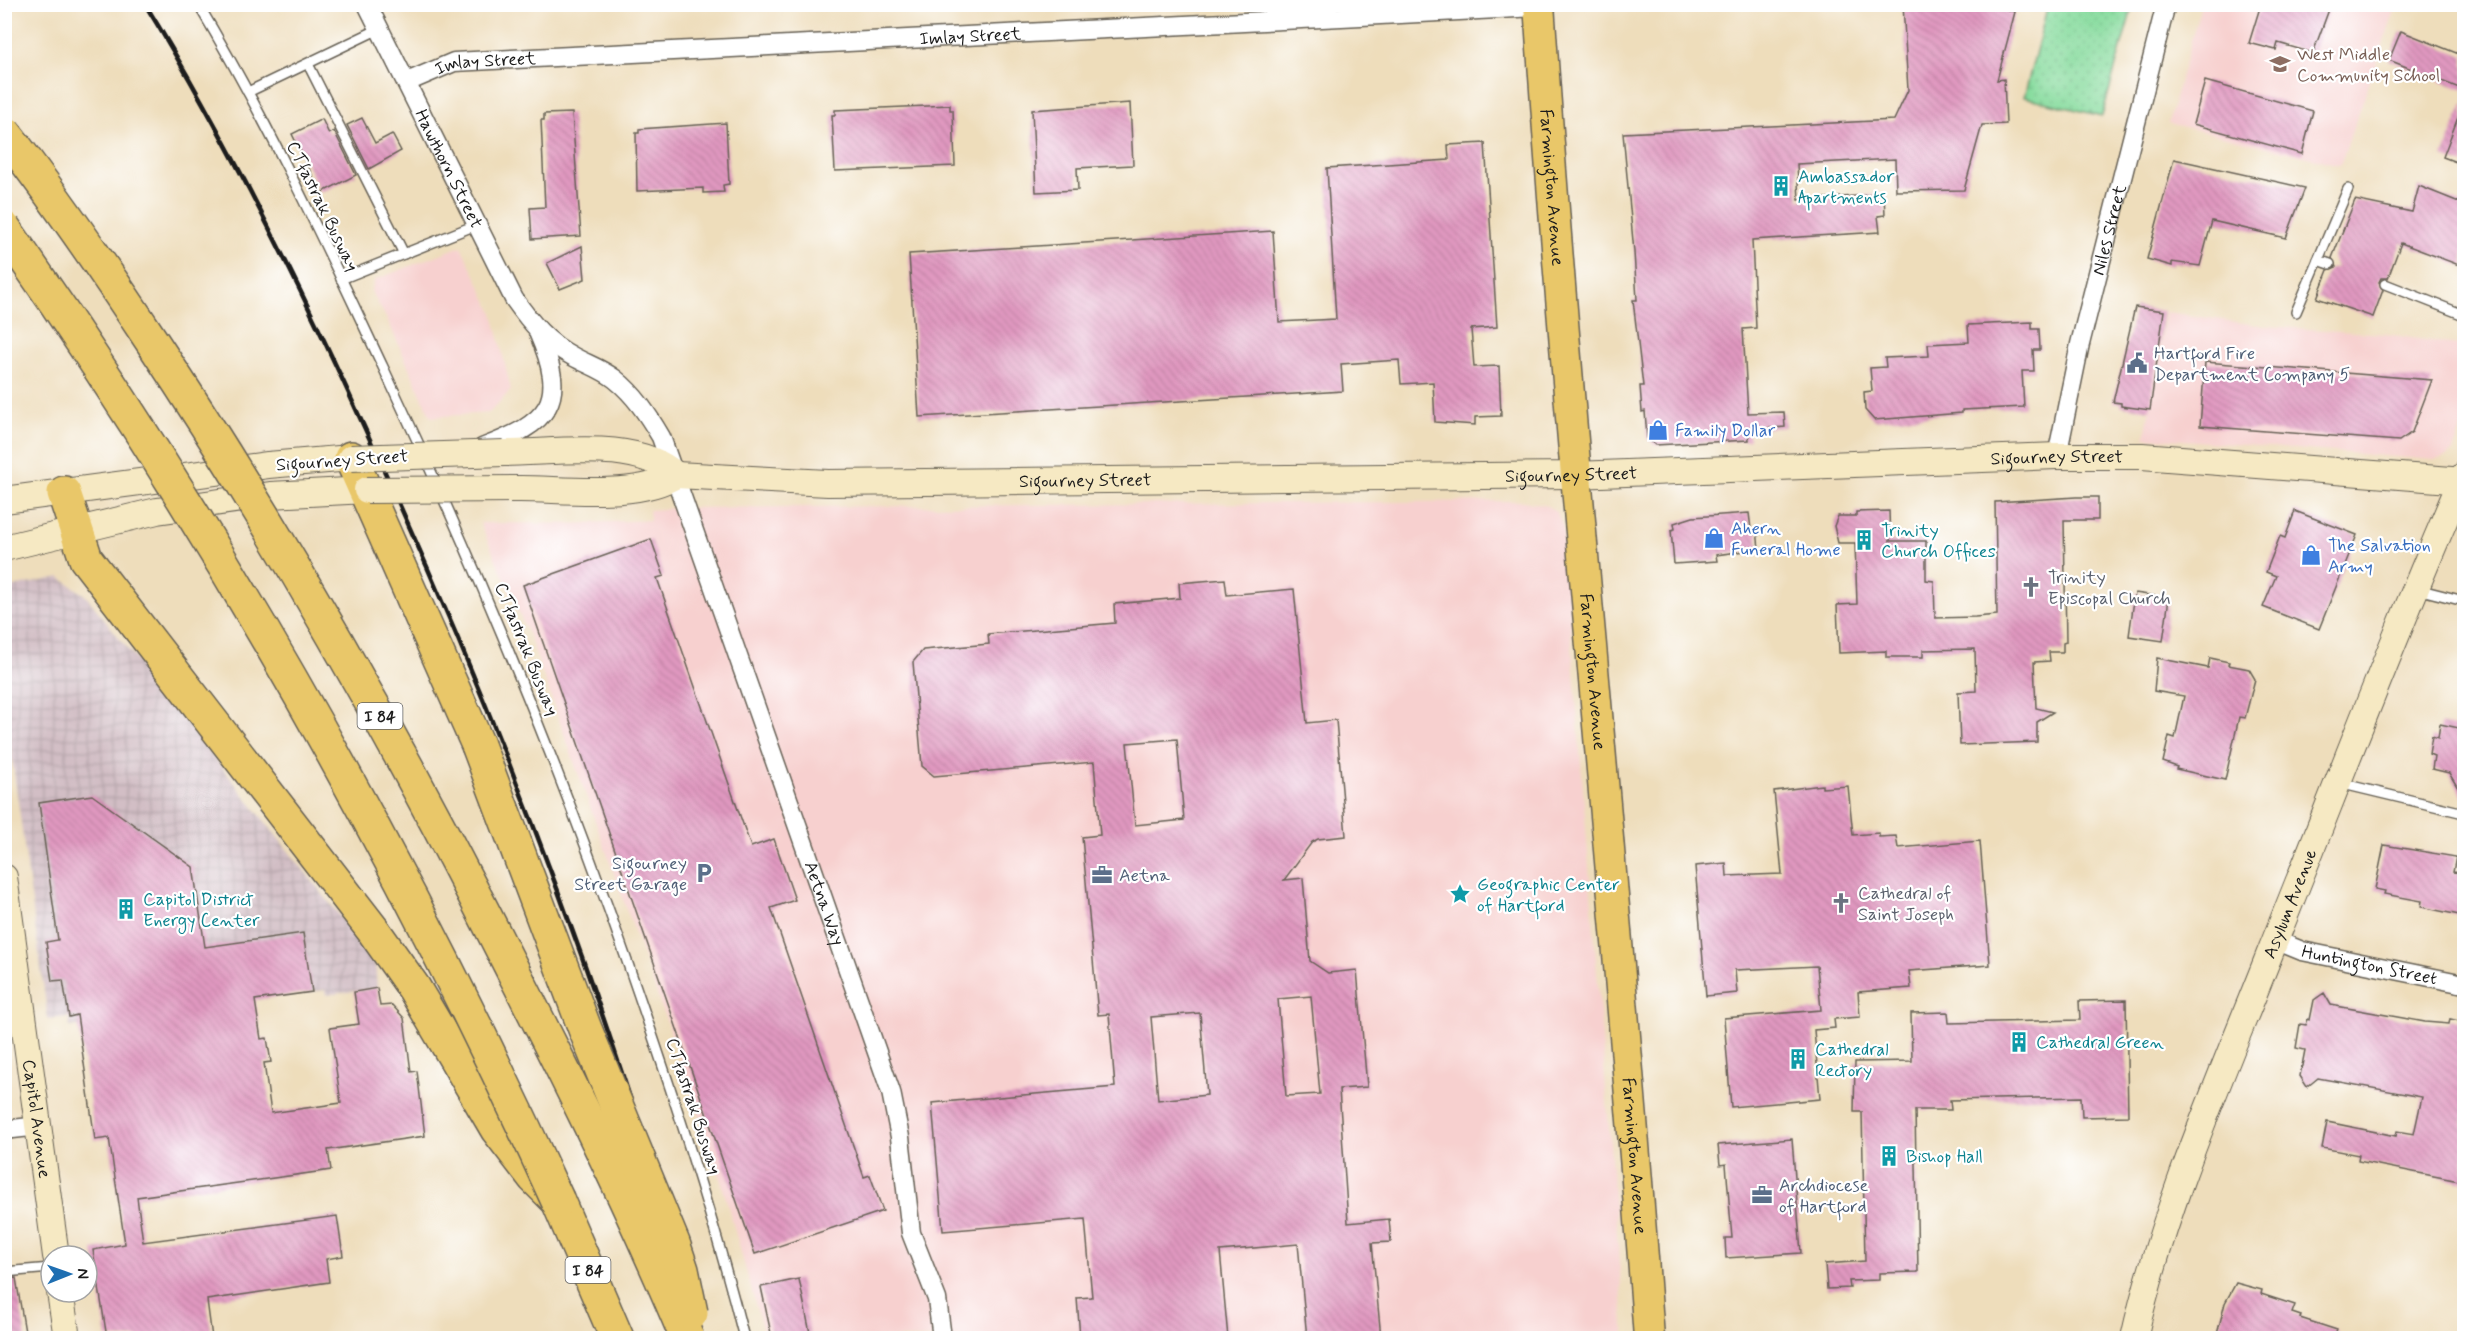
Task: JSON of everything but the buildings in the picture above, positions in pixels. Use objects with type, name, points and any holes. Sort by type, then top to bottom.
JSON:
[{"type":"highway","name":"I 84","points":[[4,132],[79,234],[182,387],[355,671],[445,839],[561,1066],[625,1199],[687,1338]]},
{"type":"highway","name":"I 84","points":[[4,228],[162,464],[284,663],[441,957],[558,1201],[617,1338]]},
{"type":"highway","points":[[351,458],[478,745],[585,1029],[673,1243],[689,1297],[693,1338]]},
{"type":"highway","points":[[64,493],[86,559],[374,930],[414,988],[497,1129],[534,1177],[558,1201]]},
{"type":"main road","name":"Farmington Avenue","points":[[1539,6],[1575,475],[1623,1002],[1649,1338]]},
{"type":"main road","name":"Sigourney Street","points":[[4,500],[268,465],[351,458],[468,453],[501,448],[619,451],[653,460],[676,475],[839,483],[1575,475],[2057,456],[2142,456],[2464,479]]},
{"type":"main road","name":"Sigourney Street","points":[[4,548],[131,515],[291,493],[366,490],[642,488],[663,483],[676,475]]},
{"type":"main road","name":"Asylum Avenue","points":[[2134,1338],[2148,1275],[2188,1157],[2337,783],[2464,479]]},
{"type":"main road","name":"Capitol Avenue","points":[[4,877],[12,980],[39,1126],[54,1244]]},
{"type":"main road","points":[[62,1304],[67,1338]]},
{"type":"street","name":"Hawthorn Street","points":[[367,4],[514,299],[537,330],[567,353],[607,374],[642,406],[661,437],[676,475]]},
{"type":"street","name":"Niles Street","points":[[2057,456],[2080,344],[2166,4]]},
{"type":"street","name":"Imlay Street","points":[[407,82],[454,62],[1539,6]]},
{"type":"street","name":"Hawthorn Street","points":[[501,448],[541,416],[552,399],[552,372],[537,330]]},
{"type":"street","name":"Aetna Way","points":[[676,475],[891,1092],[900,1137],[911,1233],[937,1299],[942,1338]]},
{"type":"street","name":"Huntington Street","points":[[2275,940],[2302,951],[2464,984]]},
{"type":"street","points":[[4,1130],[39,1126]]},
{"type":"lane","name":"CTfastrak Busway","points":[[198,4],[248,92],[341,279],[481,579],[558,773],[609,910],[687,1138],[718,1239],[744,1338]]},
{"type":"lane","points":[[248,92],[379,29]]},
{"type":"lane","points":[[308,64],[404,254]]},
{"type":"lane","points":[[2296,312],[2348,189]]},
{"type":"lane","points":[[341,279],[476,225]]},
{"type":"lane","points":[[2318,260],[2330,264]]},
{"type":"lane","points":[[2385,284],[2464,315]]},
{"type":"lane","points":[[2417,590],[2464,602]]},
{"type":"lane","points":[[2337,783],[2464,813]]},
{"type":"lane","points":[[4,1272],[39,1269]]},
{"type":"shaded area","name":"West Middle Community School","points":[[2201,5],[2397,5],[2340,165],[2168,123]]},
{"type":"shaded area","points":[[461,246],[493,313],[511,390],[489,413],[431,417],[388,321],[371,291],[375,280]]},
{"type":"shaded area","points":[[2166,312],[2263,326],[2385,334],[2464,346],[2464,421],[2453,451],[2446,457],[2434,460],[2145,437]]},
{"type":"shaded area","name":"Aetna","points":[[1523,501],[1548,506],[1557,513],[1563,528],[1625,1338],[765,1338],[716,1163],[680,1059],[530,638],[480,523],[569,524],[650,520],[649,510],[676,508]]},
{"type":"shaded area","points":[[60,577],[86,596],[375,960],[377,988],[326,995],[325,990],[70,1027],[69,1017],[48,1019],[5,707],[4,589]]},
{"type":"green space","points":[[2048,5],[2133,5],[2102,116],[2024,97]]},
{"type":"railway","points":[[145,4],[206,108],[289,268],[341,376],[447,612],[522,796],[591,982],[659,1191],[701,1338]]},
{"type":"place","name":"West Middle Community School","points":[[2280,64]]},
{"type":"place","name":"Ambassador Apartments","points":[[1781,186]]},
{"type":"place","name":"Hartford Fire Department Company 5","points":[[2137,363]]},
{"type":"place","name":"Family Dollar","points":[[1658,430]]},
{"type":"place","name":"Ahern Funeral Home","points":[[1714,538]]},
{"type":"place","name":"Trinity Church Offices","points":[[1864,540]]},
{"type":"place","name":"The Salvation Army","points":[[2311,555]]},
{"type":"place","name":"Trinity Episcopal Church","points":[[2031,587]]},
{"type":"place","name":"Sigourney Street Garage","points":[[704,873]]},
{"type":"place","name":"Aetna","points":[[1102,875]]},
{"type":"place","name":"Geographic Center of Hartford","points":[[1460,894]]},
{"type":"place","name":"Cathedral of Saint Joseph","points":[[1841,903]]},
{"type":"place","name":"Capitol District Energy Center","points":[[126,909]]},
{"type":"place","name":"Cathedral Green","points":[[2019,1042]]},
{"type":"place","name":"Cathedral Rectory","points":[[1798,1059]]},
{"type":"place","name":"Bishop Hall","points":[[1889,1156]]},
{"type":"place","name":"Archdiocese of Hartford","points":[[1762,1195]]}]
